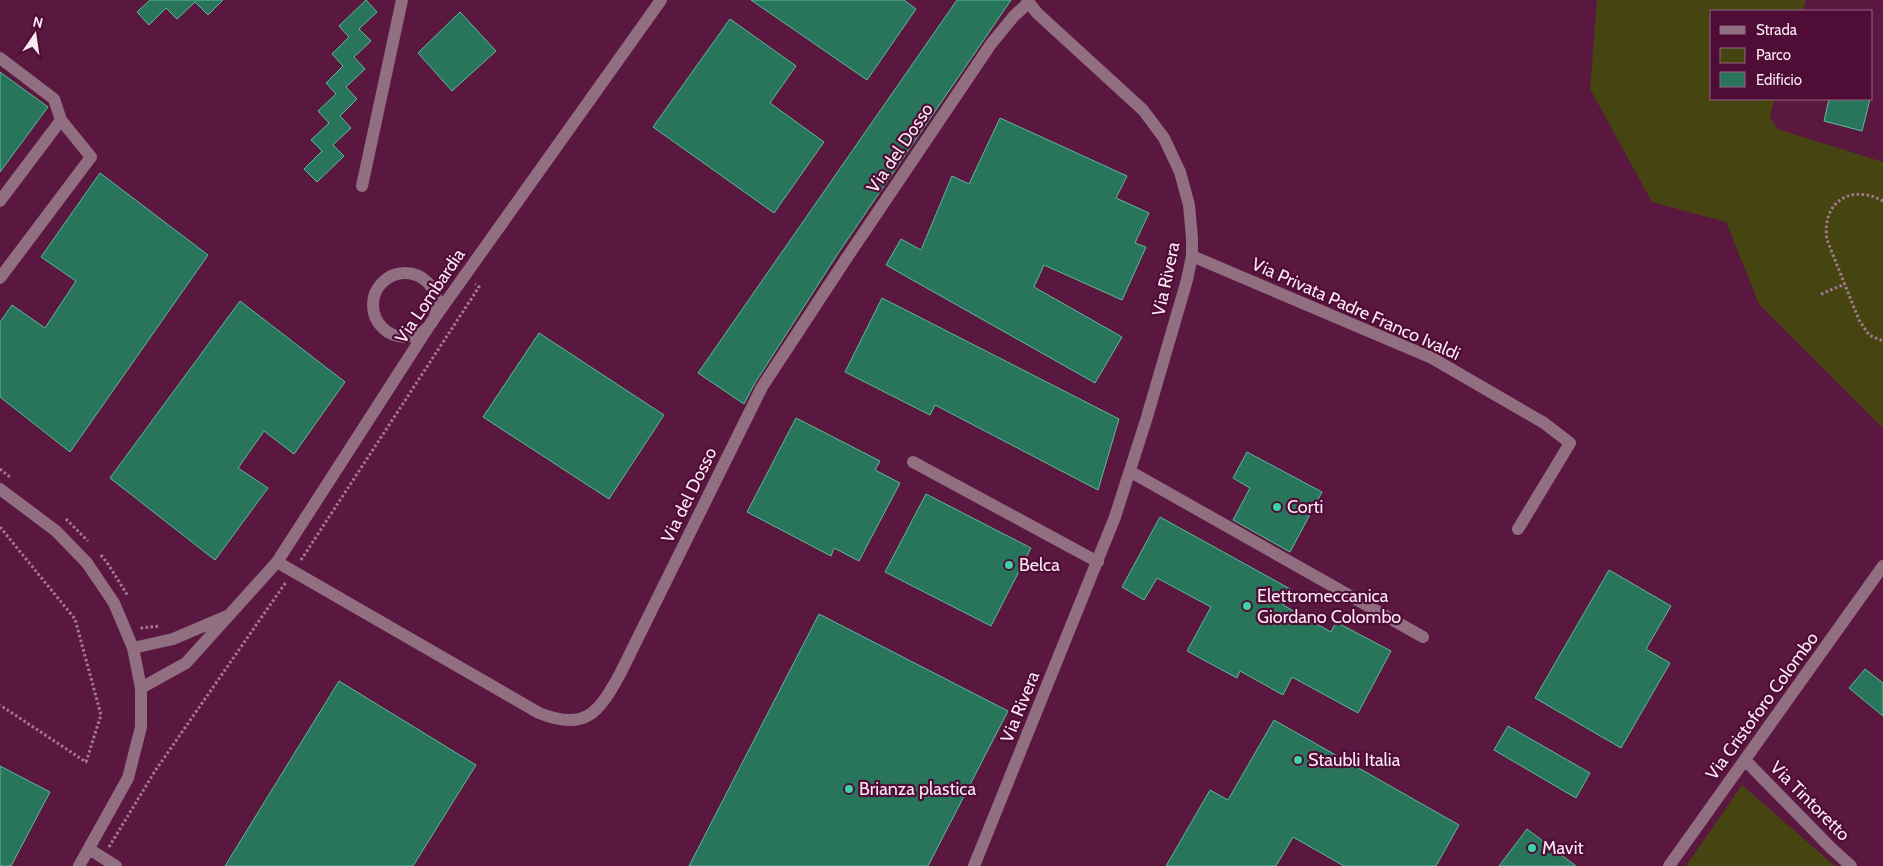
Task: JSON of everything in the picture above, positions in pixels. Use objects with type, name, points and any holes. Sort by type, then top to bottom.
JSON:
[{"type":"street","points":[[362,186],[402,0]]},
{"type":"street","name":"Via Lombardia","points":[[141,688],[186,664],[277,562],[431,323],[662,0]]},
{"type":"street","name":"Via Rivera","points":[[974,866],[1098,562],[1131,472],[1187,280],[1192,256],[1189,205],[1180,172],[1164,138],[1143,110],[1047,23],[1028,2]]},
{"type":"street","name":"Via del Dosso","points":[[277,562],[552,718],[578,720],[599,708],[620,674],[762,387],[853,248],[992,44],[1014,16],[1028,2]]},
{"type":"street","points":[[0,58],[54,99],[62,120],[92,157],[0,278]]},
{"type":"street","points":[[0,201],[62,120]]},
{"type":"street","name":"Via Privata Padre Franco Ivaldi","points":[[1192,256],[1432,358],[1544,423],[1570,443],[1518,529]]},
{"type":"street","points":[[412,274],[422,278],[429,285],[436,299],[436,314],[431,323],[424,331],[414,336],[403,337],[393,335],[380,325],[373,311],[373,300],[376,290],[392,276],[412,274]]},
{"type":"street","points":[[913,462],[1098,562]]},
{"type":"street","points":[[1131,472],[1423,636]]},
{"type":"street","points":[[0,489],[56,531],[87,563],[114,603],[133,648],[141,688],[141,727],[128,778],[79,866]]},
{"type":"street","name":"Via Cristoforo Colombo","points":[[1669,866],[1883,566]]},
{"type":"street","points":[[133,648],[173,639],[232,614]]},
{"type":"street","name":"Via Tintoretto","points":[[1745,760],[1851,866]]},
{"type":"street","points":[[89,849],[116,866]]},
{"type":"path","points":[[1883,201],[1873,195],[1864,193],[1847,196],[1835,204],[1828,215],[1825,227],[1828,240],[1859,320],[1869,335],[1883,341]]},
{"type":"path","points":[[102,858],[155,772],[293,572],[479,286],[464,277]]},
{"type":"path","points":[[1821,294],[1845,284]]},
{"type":"path","points":[[0,469],[15,480]]},
{"type":"path","points":[[59,514],[73,525],[91,544]]},
{"type":"path","points":[[0,527],[75,619],[101,715],[86,762],[0,705]]},
{"type":"path","points":[[97,551],[108,564],[131,602]]},
{"type":"path","points":[[138,620],[142,628],[161,626]]},
{"type":"green space","points":[[1597,0],[1806,0],[1803,10],[1710,10],[1710,100],[1775,100],[1770,116],[1777,129],[1883,162],[1883,428],[1759,304],[1726,222],[1652,202],[1590,89]]},
{"type":"green space","points":[[1742,785],[1835,866],[1686,866]]},
{"type":"building","points":[[150,0],[223,0],[208,15],[195,2],[177,19],[166,8],[149,25],[137,12]]},
{"type":"building","points":[[366,0],[377,12],[359,29],[371,41],[354,57],[365,69],[346,87],[357,99],[340,116],[351,128],[333,145],[344,156],[317,182],[304,169],[322,151],[311,140],[329,123],[318,111],[336,94],[326,83],[343,66],[332,54],[349,37],[339,26]]},
{"type":"building","points":[[751,0],[904,0],[916,9],[867,80]]},
{"type":"building","points":[[957,0],[1011,0],[839,252],[755,383],[744,404],[698,373]]},
{"type":"building","points":[[460,12],[496,51],[452,91],[418,53]]},
{"type":"building","points":[[730,19],[796,66],[770,103],[824,142],[774,213],[653,127]]},
{"type":"building","points":[[0,72],[48,107],[0,172]]},
{"type":"building","points":[[1829,100],[1870,100],[1862,131],[1824,121]]},
{"type":"building","points":[[1000,118],[1127,176],[1116,198],[1149,213],[1135,243],[1146,247],[1122,300],[1044,265],[1034,287],[1122,337],[1095,383],[886,265],[901,239],[921,250],[952,176],[969,184]]},
{"type":"building","points":[[100,173],[208,255],[70,452],[0,397],[0,322],[12,305],[45,328],[76,281],[41,257]]},
{"type":"building","points":[[882,298],[1119,419],[1098,490],[935,405],[930,415],[845,372]]},
{"type":"building","points":[[240,301],[345,382],[294,454],[264,431],[238,468],[268,488],[215,560],[110,478]]},
{"type":"building","points":[[539,333],[664,415],[609,499],[483,417]]},
{"type":"building","points":[[796,418],[880,461],[875,470],[900,483],[859,561],[834,548],[831,556],[747,512]]},
{"type":"building","name":"Corti","points":[[1247,452],[1322,492],[1290,552],[1233,520],[1250,488],[1233,478]]},
{"type":"building","points":[[926,494],[1031,548],[991,626],[885,572]]},
{"type":"building","name":"Elettromeccanica Giordano Colombo","points":[[1160,517],[1292,590],[1283,605],[1331,632],[1336,622],[1391,651],[1358,713],[1292,677],[1283,695],[1240,671],[1237,678],[1187,651],[1211,607],[1157,578],[1144,600],[1122,587]]},
{"type":"building","points":[[1609,570],[1671,606],[1646,649],[1670,663],[1621,748],[1535,698]]},
{"type":"building","name":"Brianza plastica","points":[[819,614],[1008,711],[928,866],[689,866]]},
{"type":"building","points":[[1865,669],[1883,683],[1883,716],[1849,688]]},
{"type":"building","points":[[339,681],[476,765],[413,866],[225,866]]},
{"type":"building","name":"Staubli Italia","points":[[1274,720],[1459,825],[1436,866],[1344,866],[1293,837],[1276,866],[1166,866],[1210,790],[1228,800]]},
{"type":"building","points":[[1508,726],[1590,773],[1576,798],[1494,750]]},
{"type":"building","points":[[0,766],[50,792],[11,866],[0,866]]},
{"type":"building","name":"Mavit","points":[[1527,829],[1576,866],[1499,866]]},
{"type":"place","name":"Corti","points":[[1277,507]]},
{"type":"place","name":"Belca","points":[[1009,565]]},
{"type":"place","name":"Elettromeccanica Giordano Colombo","points":[[1247,606]]},
{"type":"place","name":"Staubli Italia","points":[[1298,760]]},
{"type":"place","name":"Brianza plastica","points":[[849,789]]},
{"type":"place","name":"Mavit","points":[[1532,848]]}]
